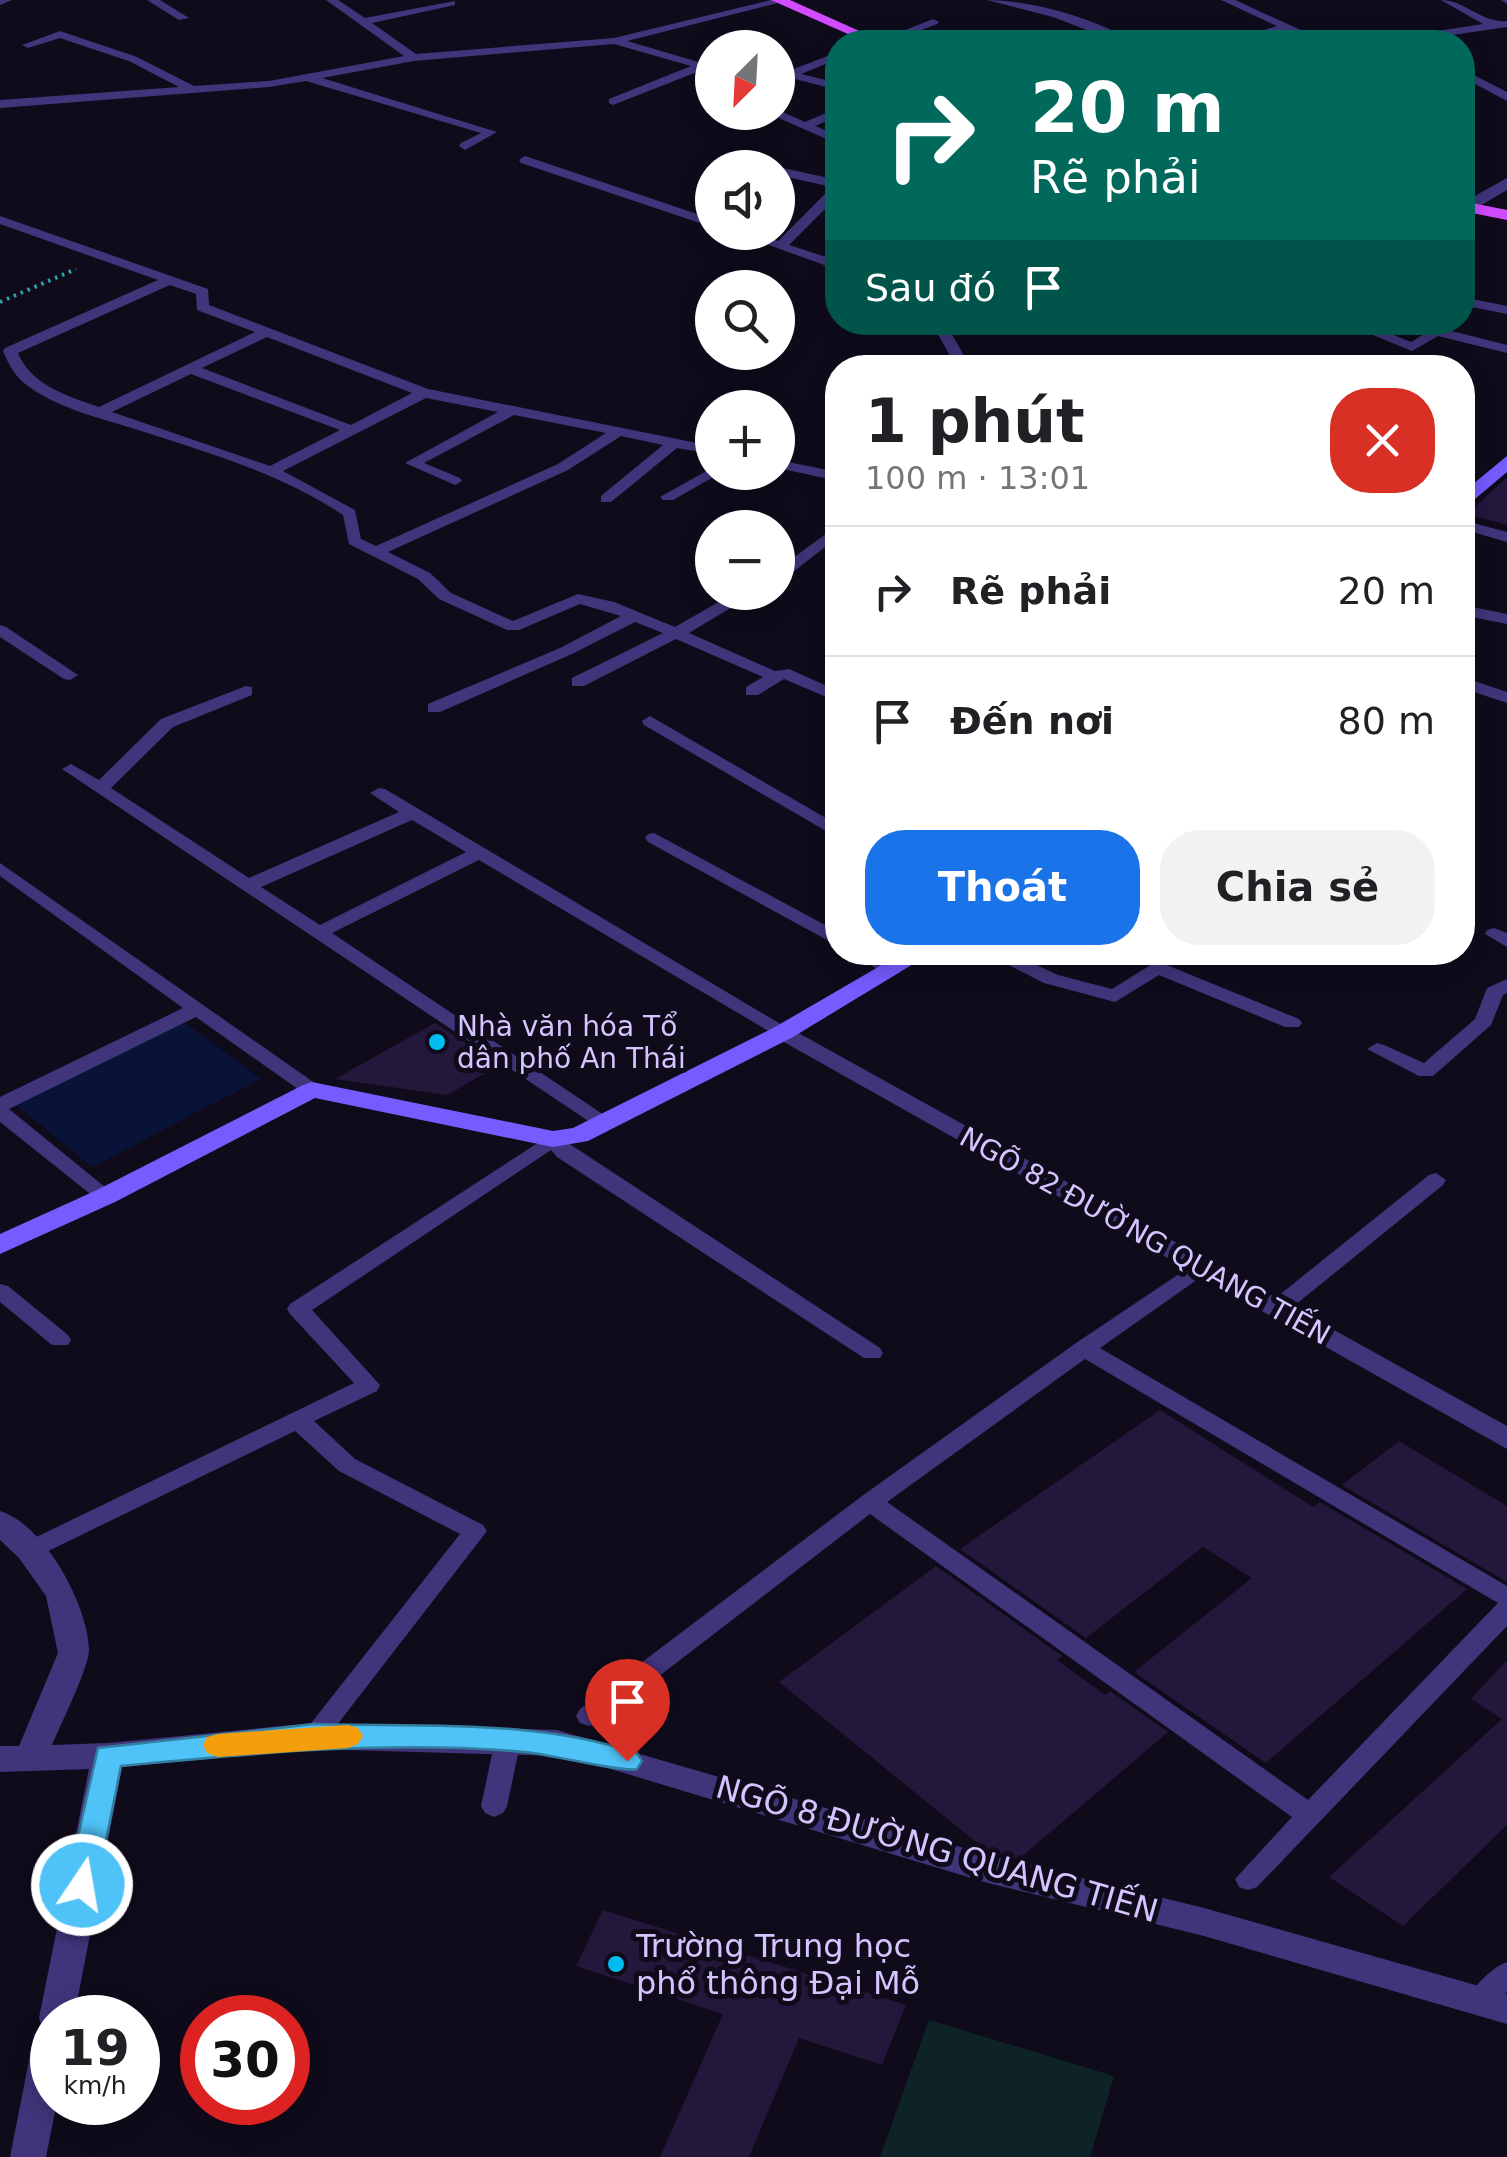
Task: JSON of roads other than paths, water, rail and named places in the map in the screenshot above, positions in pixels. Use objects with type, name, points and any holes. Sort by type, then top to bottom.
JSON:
[{"type":"main road","points":[[781,0],[848,30]]},
{"type":"main road","points":[[1475,209],[1507,215]]},
{"type":"street","points":[[1475,201],[1507,183]]},
{"type":"street","points":[[1475,495],[1488,486],[1507,462]]},
{"type":"street","points":[[0,1245],[106,1196],[312,1090],[553,1138],[578,1135],[784,1032],[900,965]]},
{"type":"street","name":"NGÕ 82 ĐƯỜNG QUANG TIẾN","points":[[784,1032],[1507,1439]]},
{"type":"street","points":[[0,1522],[30,1550],[61,1594],[74,1653],[15,1759]]},
{"type":"street","name":"NGÕ 8 ĐƯỜNG QUANG TIẾN","points":[[15,1759],[108,1756],[314,1736],[508,1740],[591,1750],[988,1869],[1204,1922],[1494,2005]]},
{"type":"street","points":[[61,1995],[108,1756]]},
{"type":"street","points":[[28,2157],[34,2125]]},
{"type":"lane","points":[[0,2],[8,0]]},
{"type":"lane","points":[[152,0],[183,18]]},
{"type":"lane","points":[[331,0],[414,58]]},
{"type":"lane","points":[[0,104],[269,84],[414,58],[614,41],[781,0]]},
{"type":"lane","points":[[992,0],[1056,14],[1097,30]]},
{"type":"lane","points":[[1226,0],[1295,30]]},
{"type":"lane","points":[[1446,0],[1501,25]]},
{"type":"lane","points":[[363,22],[451,3]]},
{"type":"lane","points":[[910,30],[933,22]]},
{"type":"lane","points":[[1472,30],[1501,25]]},
{"type":"lane","points":[[1277,30],[1288,27]]},
{"type":"lane","points":[[28,45],[60,34],[133,59],[192,89]]},
{"type":"lane","points":[[614,41],[695,63]]},
{"type":"lane","points":[[795,71],[825,60]]},
{"type":"lane","points":[[613,100],[695,72]]},
{"type":"lane","points":[[305,77],[491,132],[465,146]]},
{"type":"lane","points":[[795,78],[825,84]]},
{"type":"lane","points":[[1475,79],[1507,97]]},
{"type":"lane","points":[[802,128],[825,117]]},
{"type":"lane","points":[[795,124],[825,136]]},
{"type":"lane","points":[[525,160],[695,217]]},
{"type":"lane","points":[[795,175],[825,183]]},
{"type":"lane","points":[[795,230],[825,199]]},
{"type":"lane","points":[[0,220],[204,292],[202,307],[424,393],[695,446]]},
{"type":"lane","points":[[0,237],[22,228]]},
{"type":"lane","points":[[792,250],[825,262]]},
{"type":"lane","points":[[170,280],[5,350],[28,380],[100,412],[269,472],[332,499],[350,513],[354,542],[424,576],[445,596],[504,625],[521,625],[578,599],[634,616],[776,677]]},
{"type":"lane","points":[[1475,304],[1507,310]]},
{"type":"lane","points":[[100,412],[267,332]]},
{"type":"lane","points":[[1381,335],[1412,347],[1429,335]]},
{"type":"lane","points":[[1455,335],[1507,349]]},
{"type":"lane","points":[[188,368],[352,430]]},
{"type":"lane","points":[[269,472],[424,393]]},
{"type":"lane","points":[[455,482],[412,463],[509,412]]},
{"type":"lane","points":[[376,552],[563,466],[621,430]]},
{"type":"lane","points":[[606,498],[675,442]]},
{"type":"lane","points":[[795,467],[825,473]]},
{"type":"lane","points":[[668,497],[695,482]]},
{"type":"lane","points":[[1475,527],[1507,536]]},
{"type":"lane","points":[[795,563],[825,539]]},
{"type":"lane","points":[[578,682],[717,610]]},
{"type":"lane","points":[[1475,613],[1507,620]]},
{"type":"lane","points":[[434,708],[634,616]]},
{"type":"lane","points":[[0,630],[70,675]]},
{"type":"lane","points":[[752,691],[783,673],[825,691]]},
{"type":"lane","points":[[1475,687],[1507,698]]},
{"type":"lane","points":[[100,789],[168,724],[246,691]]},
{"type":"lane","points":[[650,721],[825,825]]},
{"type":"lane","points":[[70,769],[606,1123]]},
{"type":"lane","points":[[379,793],[784,1032]]},
{"type":"lane","points":[[247,886],[414,812]]},
{"type":"lane","points":[[654,838],[825,933]]},
{"type":"lane","points":[[318,933],[482,852]]},
{"type":"lane","points":[[0,868],[312,1090]]},
{"type":"lane","points":[[883,965],[892,970]]},
{"type":"lane","points":[[1020,965],[1051,979],[1115,996],[1157,967],[1292,1023]]},
{"type":"lane","points":[[1376,1049],[1426,1072],[1484,1021],[1494,992],[1507,985]]},
{"type":"lane","points":[[0,1105],[198,1008]]},
{"type":"lane","points":[[0,1112],[106,1196]]},
{"type":"lane","points":[[30,1550],[369,1385],[298,1309],[553,1138],[564,1152],[872,1353]]},
{"type":"lane","points":[[1276,1309],[1436,1180]]},
{"type":"lane","points":[[589,1716],[870,1502],[1200,1267]]},
{"type":"lane","points":[[0,1291],[60,1340]]},
{"type":"lane","points":[[1084,1348],[1507,1598]]},
{"type":"lane","points":[[298,1420],[347,1465],[475,1531],[314,1736]]},
{"type":"lane","points":[[870,1502],[1309,1815]]},
{"type":"lane","points":[[1248,1879],[1507,1610]]},
{"type":"lane","points":[[494,1806],[508,1740]]},
{"type":"lane","points":[[1494,2005],[1507,1974]]},
{"type":"water","points":[[181,1020],[261,1079],[92,1167],[14,1103]]},
{"type":"place","name":"Nhà văn hóa Tổ dân phố An Thái","points":[[437,1042]]},
{"type":"place","name":"Trường Trung học phổ thông Đại Mỗ","points":[[616,1964]]}]
